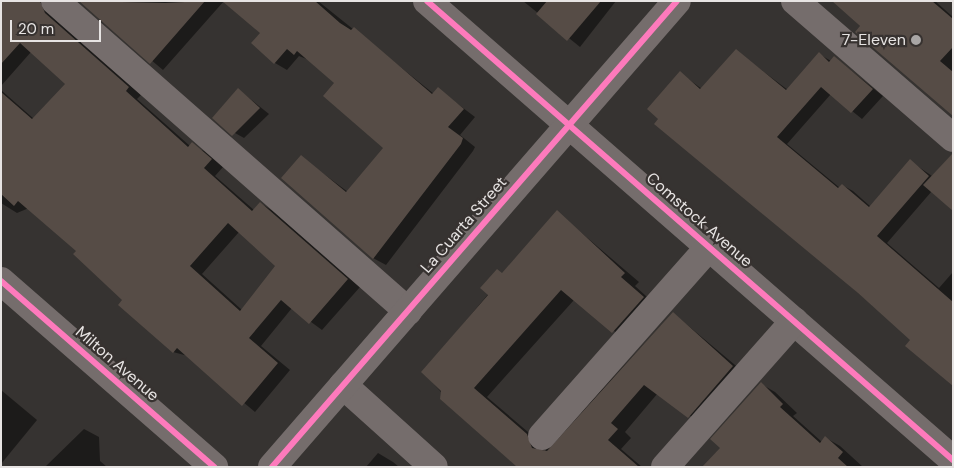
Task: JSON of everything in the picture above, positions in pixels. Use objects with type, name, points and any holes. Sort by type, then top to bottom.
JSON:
[{"type":"street","points":[[55,1],[408,311]]},
{"type":"street","name":"Comstock Avenue","points":[[427,1],[953,460]]},
{"type":"street","name":"La Cuarta Street","points":[[272,467],[677,1]]},
{"type":"street","points":[[795,1],[953,138]]},
{"type":"street","points":[[542,436],[709,247]]},
{"type":"street","name":"Milton Avenue","points":[[1,282],[214,467]]},
{"type":"street","points":[[666,467],[794,321]]},
{"type":"street","points":[[343,385],[434,467]]},
{"type":"building","points":[[1,1],[40,1],[45,13],[129,87],[126,91],[188,147],[192,142],[212,159],[204,168],[252,211],[260,202],[348,279],[309,324],[281,300],[249,338],[278,363],[242,406],[177,348],[173,353],[118,305],[122,300],[73,254],[76,251],[18,201],[14,206],[1,194],[1,92],[32,119],[65,84],[20,43],[1,64]],"holes":[[[228,223],[275,266],[240,311],[190,266]]]},
{"type":"building","points":[[79,1],[165,3],[205,1],[150,64]]},
{"type":"building","points":[[222,1],[315,1],[340,23],[351,30],[354,27],[432,94],[438,87],[464,109],[448,127],[463,138],[461,144],[373,259],[281,178],[301,155],[346,192],[383,148],[323,96],[334,83],[297,51],[294,55],[287,49],[274,64],[251,43],[260,33]]},
{"type":"building","points":[[547,1],[601,1],[567,41],[536,14]]},
{"type":"building","name":"7-Eleven","points":[[832,1],[932,1],[953,19],[953,47],[940,61],[953,72],[953,116],[855,32],[860,26]]},
{"type":"building","points":[[736,49],[786,90],[819,52],[829,62],[834,56],[873,89],[851,113],[821,87],[777,137],[838,188],[842,184],[869,207],[910,159],[929,176],[877,236],[953,302],[953,386],[905,346],[910,340],[858,293],[654,124],[658,119],[647,109],[680,71],[700,89]]},
{"type":"building","points":[[238,88],[260,108],[232,136],[212,118]]},
{"type":"building","points":[[953,153],[953,211],[923,185]]},
{"type":"building","points":[[557,210],[625,273],[621,277],[644,297],[612,333],[561,290],[474,388],[527,434],[532,448],[547,451],[673,312],[733,366],[688,418],[644,385],[611,423],[618,429],[608,440],[639,467],[517,467],[440,399],[441,391],[421,372],[488,295],[480,288],[497,269],[502,273]]},
{"type":"building","points":[[761,382],[783,404],[780,407],[820,443],[825,436],[843,452],[838,458],[848,467],[702,467],[720,448],[710,439]]},
{"type":"cycle path","points":[[427,1],[953,460]]},
{"type":"cycle path","points":[[272,467],[677,1]]},
{"type":"cycle path","points":[[1,281],[214,467]]},
{"type":"place","name":"7-Eleven","points":[[916,40]]}]
